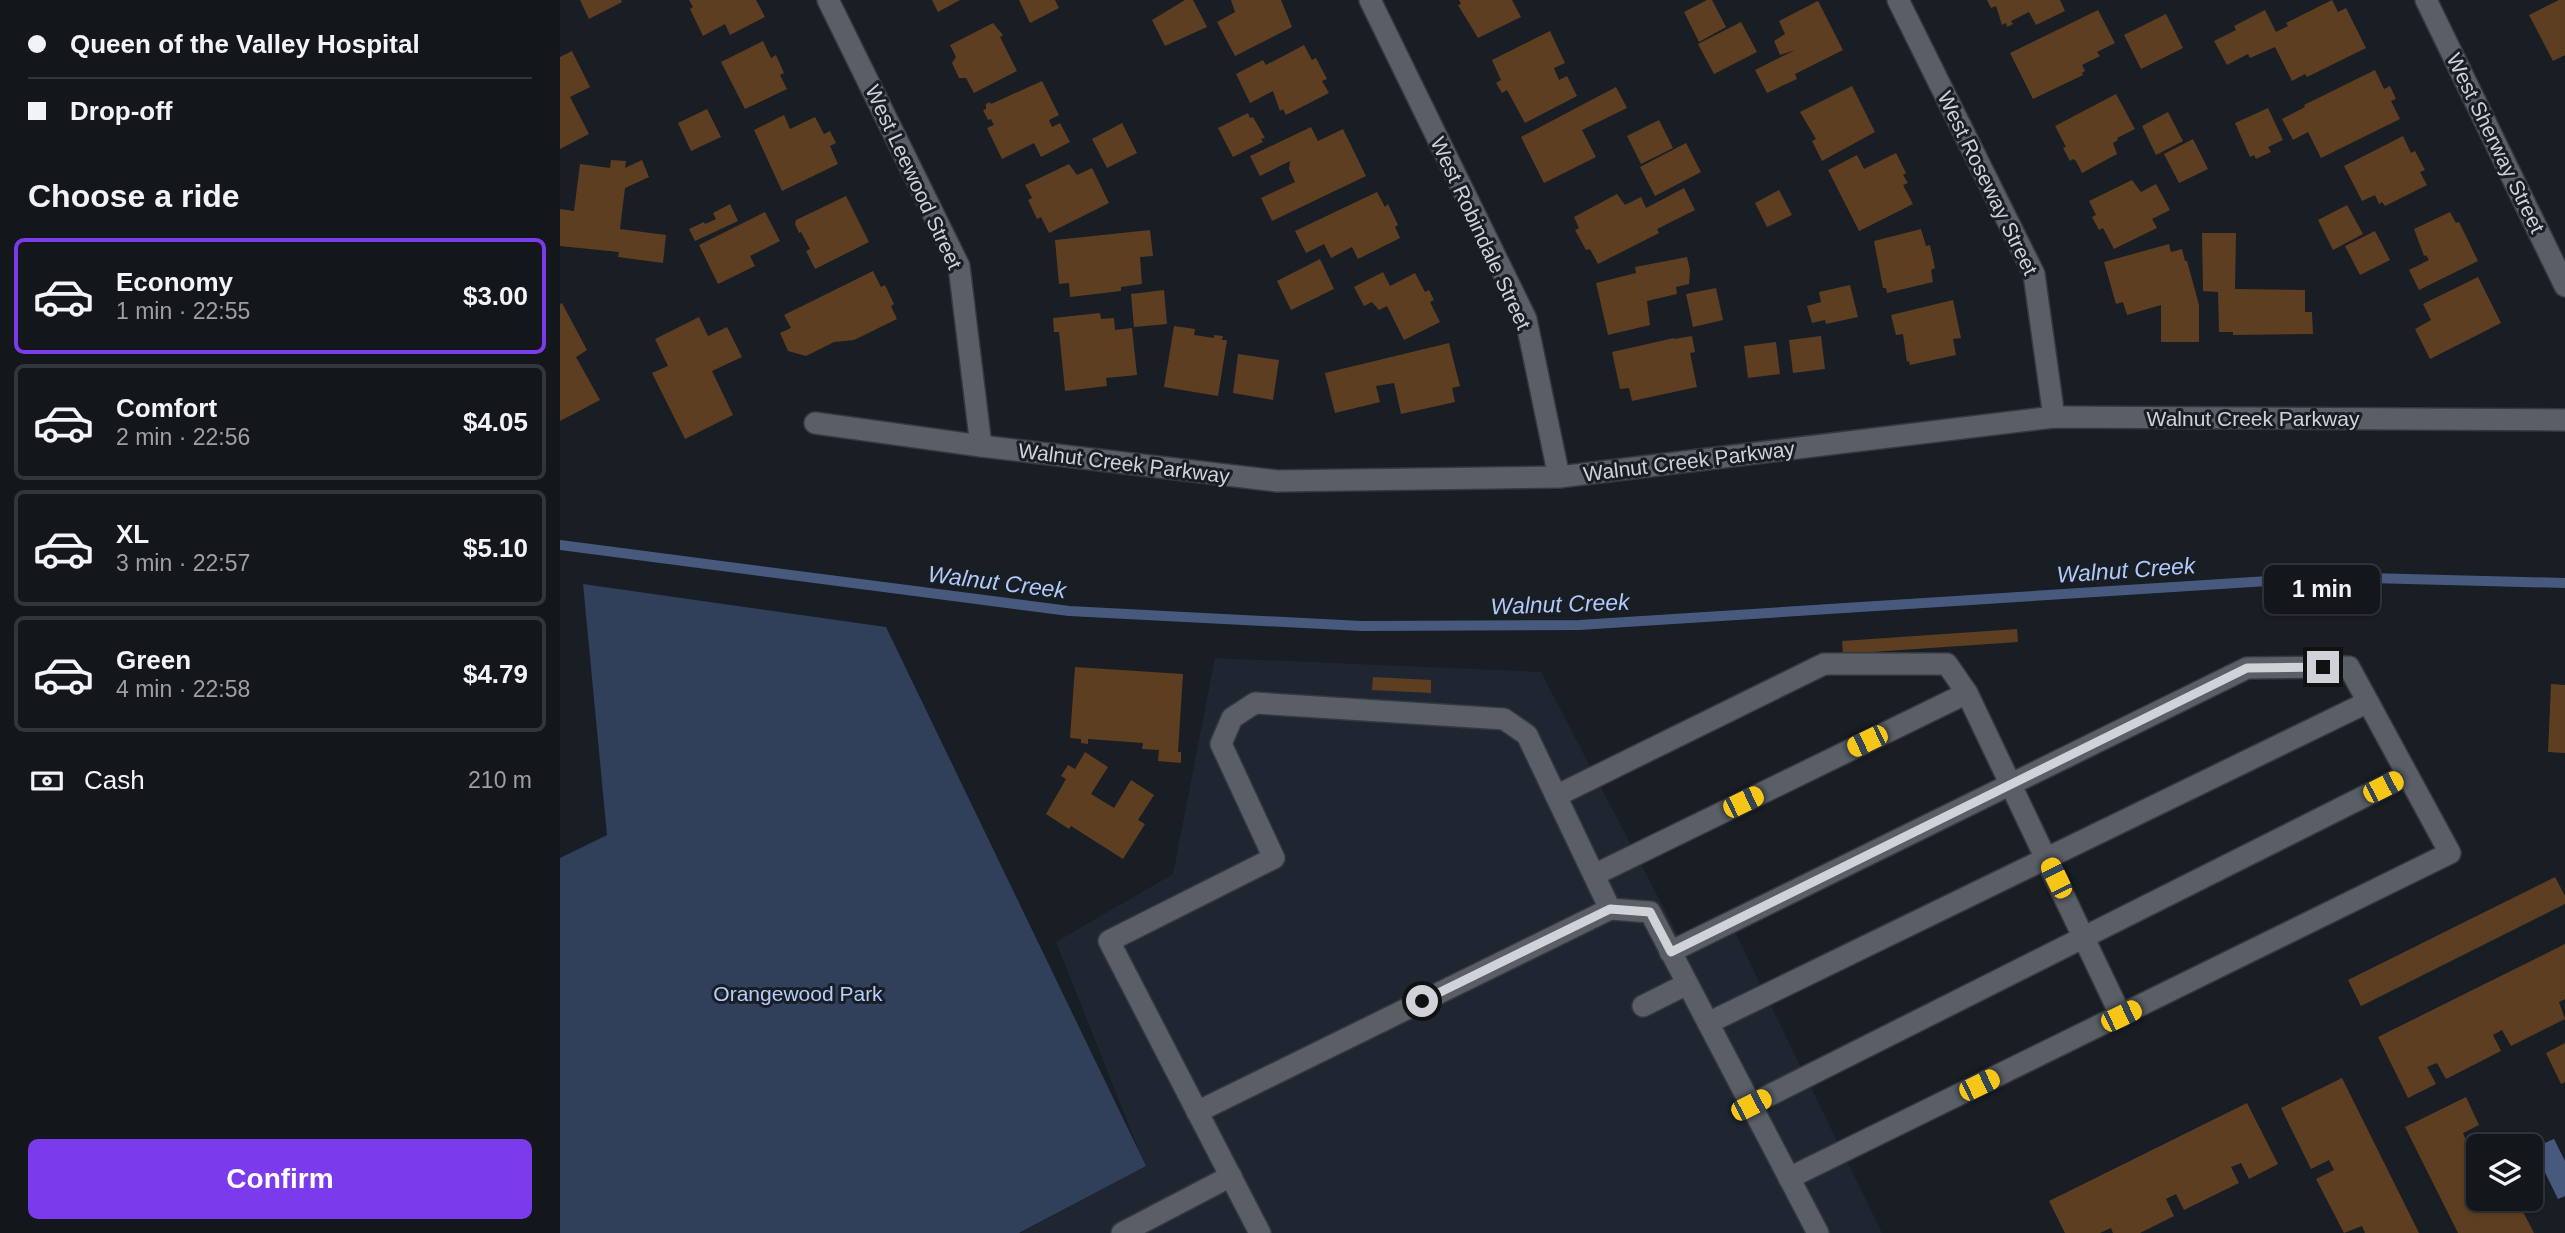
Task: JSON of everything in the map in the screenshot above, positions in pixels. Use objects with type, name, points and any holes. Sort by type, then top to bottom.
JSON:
[{"type":"street","name":"West Leewood Street","points":[[828,0],[959,266],[981,446]]},
{"type":"street","name":"West Robindale Street","points":[[1370,0],[1526,319],[1559,477]]},
{"type":"street","name":"West Roseway Street","points":[[1898,0],[2034,274],[2054,417]]},
{"type":"street","name":"West Sherway Street","points":[[2426,0],[2565,286]]},
{"type":"street","name":"Walnut Creek Parkway","points":[[815,423],[981,446],[1277,481],[1559,477],[2054,417],[2565,419]]},
{"type":"street","points":[[1556,796],[1824,664],[1947,664],[1967,693],[2121,1016]]},
{"type":"street","points":[[1671,952],[2247,668],[2349,667],[2450,853],[1789,1178]]},
{"type":"street","points":[[1594,875],[1967,693]]},
{"type":"street","points":[[1708,1023],[2368,702]]},
{"type":"street","points":[[1260,1233],[1109,941],[1274,858],[1222,744],[1232,718],[1255,703],[1504,719],[1527,735],[1610,909]]},
{"type":"street","points":[[1751,1105],[2407,775]]},
{"type":"street","points":[[1197,1112],[1610,909],[1650,912],[1818,1233]]},
{"type":"street","points":[[1643,1006],[1687,984]]},
{"type":"street","points":[[1122,1233],[1231,1176]]},
{"type":"shaded area","points":[[1215,658],[1541,672],[1681,941],[1729,920],[1882,1233],[1021,1233],[1145,1166],[1056,942],[1173,874]]},
{"type":"shaded area","points":[[2554,1139],[2565,1161],[2565,1196],[2558,1199],[2543,1168],[2543,1144]]},
{"type":"green space","name":"Orangewood Park","points":[[583,584],[886,627],[1146,1166],[1019,1233],[560,1233],[560,858],[607,835]]},
{"type":"building","points":[[580,0],[621,0],[622,2],[589,19]]},
{"type":"building","points":[[689,0],[756,0],[765,17],[730,35],[725,24],[703,36],[690,9],[693,7]]},
{"type":"building","points":[[932,0],[960,0],[938,12]]},
{"type":"building","points":[[1019,0],[1055,0],[1059,8],[1030,23]]},
{"type":"building","points":[[1185,0],[1193,0],[1207,27],[1165,46],[1152,20]]},
{"type":"building","points":[[1231,0],[1281,0],[1292,27],[1235,56],[1217,22],[1235,12]]},
{"type":"building","points":[[1459,0],[1512,0],[1521,17],[1478,38],[1458,5],[1461,4]]},
{"type":"building","points":[[1712,0],[1726,27],[1699,42],[1684,12]]},
{"type":"building","points":[[1987,0],[2060,0],[2065,11],[2036,25],[2029,12],[2011,21],[2013,24],[2007,27],[2006,23],[2002,25],[1996,6],[1991,8]]},
{"type":"building","points":[[2332,0],[2338,12],[2346,8],[2366,48],[2307,77],[2305,74],[2292,81],[2275,47],[2250,58],[2248,54],[2227,65],[2214,41],[2236,30],[2234,26],[2265,10],[2276,32],[2288,26],[2286,23]]},
{"type":"building","points":[[2559,0],[2565,0],[2565,55],[2553,61],[2529,15]]},
{"type":"building","points":[[1818,1],[1843,50],[1795,74],[1797,79],[1767,93],[1755,70],[1795,50],[1780,55],[1774,41],[1785,34],[1779,21]]},
{"type":"building","points":[[2098,10],[2115,43],[2097,52],[2100,56],[2082,65],[2085,71],[2083,75],[2033,99],[2010,53]]},
{"type":"building","points":[[2166,14],[2183,48],[2141,69],[2124,35]]},
{"type":"building","points":[[1741,22],[1757,52],[1714,74],[1698,44]]},
{"type":"building","points":[[993,23],[1003,35],[1000,37],[1017,71],[974,93],[966,78],[959,78],[952,63],[956,57],[950,45]]},
{"type":"building","points":[[1550,31],[1565,63],[1554,68],[1559,80],[1567,76],[1577,96],[1525,123],[1507,90],[1502,93],[1496,83],[1501,80],[1492,60]]},
{"type":"building","points":[[763,41],[771,58],[776,55],[784,73],[780,75],[787,89],[745,109],[721,62]]},
{"type":"building","points":[[1304,45],[1312,60],[1316,58],[1327,79],[1322,81],[1329,93],[1286,115],[1283,109],[1280,111],[1273,91],[1250,103],[1236,74],[1263,60],[1266,65]]},
{"type":"building","points":[[572,51],[590,87],[570,97],[589,134],[560,149],[560,57]]},
{"type":"building","points":[[2375,70],[2384,89],[2390,86],[2396,99],[2391,101],[2400,119],[2321,158],[2308,132],[2293,140],[2282,119],[2305,107],[2304,105]]},
{"type":"building","points":[[1042,81],[1059,115],[1049,120],[1052,127],[1060,123],[1070,142],[1041,157],[1034,143],[1002,159],[987,128],[994,125],[983,110],[986,109],[986,104]]},
{"type":"building","points":[[1852,86],[1875,132],[1822,161],[1812,141],[1816,139],[1800,112]]},
{"type":"building","points":[[1616,87],[1627,108],[1582,130],[1596,157],[1544,183],[1521,137]]},
{"type":"building","points":[[2116,94],[2135,129],[2113,143],[2117,154],[2082,173],[2076,161],[2070,161],[2055,126]]},
{"type":"building","points":[[2268,108],[2283,140],[2268,147],[2271,152],[2256,159],[2254,155],[2250,157],[2235,123]]},
{"type":"building","points":[[707,109],[721,137],[691,151],[678,123]]},
{"type":"building","points":[[2168,112],[2183,141],[2156,155],[2142,126]]},
{"type":"building","points":[[1248,113],[1265,138],[1261,139],[1263,142],[1233,157],[1218,128]]},
{"type":"building","points":[[784,115],[790,129],[815,117],[824,134],[830,131],[836,143],[830,146],[838,164],[782,191],[754,130]]},
{"type":"building","points":[[1659,120],[1673,148],[1641,164],[1627,136]]},
{"type":"building","points":[[1122,123],[1137,153],[1107,168],[1092,139]]},
{"type":"building","points":[[1311,127],[1318,141],[1343,129],[1366,176],[1272,221],[1261,198],[1295,182],[1289,169],[1290,161],[1260,176],[1250,156]]},
{"type":"building","points":[[2403,136],[2411,153],[2415,151],[2425,170],[2420,172],[2427,185],[2385,206],[2382,202],[2379,204],[2375,195],[2362,201],[2344,166]]},
{"type":"building","points":[[2193,139],[2208,169],[2179,183],[2164,154]]},
{"type":"building","points":[[1686,143],[1701,172],[1655,196],[1640,167]]},
{"type":"building","points":[[1896,153],[1906,173],[1903,175],[1908,183],[1903,185],[1913,204],[1859,231],[1828,170],[1857,155],[1864,169]]},
{"type":"building","points":[[611,160],[626,161],[625,168],[642,160],[649,177],[625,188],[620,229],[666,235],[663,263],[618,257],[619,252],[560,246],[560,209],[574,211],[580,164],[610,168]]},
{"type":"building","points":[[1069,164],[1077,175],[1092,168],[1109,203],[1049,233],[1041,217],[1037,219],[1028,200],[1032,198],[1025,185]]},
{"type":"building","points":[[2132,180],[2141,192],[2156,184],[2170,210],[2152,219],[2157,228],[2114,249],[2103,228],[2099,230],[2092,217],[2096,215],[2089,201]]},
{"type":"building","points":[[1684,188],[1695,210],[1657,229],[1659,233],[1598,264],[1575,230],[1579,228],[1574,217],[1617,194],[1625,205],[1641,197],[1646,208]]},
{"type":"building","points":[[1779,190],[1792,215],[1767,227],[1755,203]]},
{"type":"building","points":[[1377,192],[1385,207],[1388,204],[1398,225],[1395,227],[1400,238],[1358,259],[1352,247],[1331,258],[1324,244],[1306,253],[1295,231]]},
{"type":"building","points":[[846,196],[869,242],[815,269],[806,251],[810,249],[801,232],[799,233],[796,220]]},
{"type":"building","points":[[730,204],[738,221],[695,241],[689,229],[716,219],[713,213]]},
{"type":"building","points":[[2347,205],[2363,234],[2333,250],[2318,220]]},
{"type":"building","points":[[765,212],[780,241],[750,256],[755,266],[718,284],[699,245]]},
{"type":"building","points":[[2450,212],[2456,223],[2459,222],[2478,261],[2419,290],[2409,270],[2429,260],[2424,256],[2414,229]]},
{"type":"building","points":[[1921,229],[1926,246],[1930,245],[1935,268],[1931,270],[1933,282],[1887,293],[1886,288],[1883,288],[1874,241]]},
{"type":"building","points":[[1150,230],[1153,256],[1140,257],[1142,284],[1121,287],[1121,291],[1070,297],[1069,283],[1059,284],[1055,240]]},
{"type":"building","points":[[2375,231],[2390,260],[2360,275],[2345,246]]},
{"type":"building","points":[[2202,233],[2236,233],[2235,289],[2305,290],[2305,312],[2312,312],[2313,334],[2233,335],[2233,332],[2219,332],[2218,292],[2203,291]]},
{"type":"building","points":[[2169,244],[2171,252],[2182,249],[2187,261],[2199,305],[2199,342],[2161,342],[2161,305],[2127,315],[2123,302],[2116,304],[2104,262]]},
{"type":"building","points":[[1687,257],[1689,284],[1676,287],[1677,294],[1647,301],[1650,325],[1608,335],[1596,283],[1636,273],[1635,267]]},
{"type":"building","points":[[1320,259],[1334,289],[1291,310],[1277,281]]},
{"type":"building","points":[[873,271],[881,287],[885,285],[894,304],[891,306],[897,319],[854,340],[834,342],[806,356],[788,351],[780,333],[791,328],[784,315]]},
{"type":"building","points":[[1383,272],[1390,286],[1415,273],[1425,292],[1429,290],[1434,300],[1430,302],[1440,322],[1404,340],[1387,306],[1379,310],[1372,302],[1364,306],[1354,287]]},
{"type":"building","points":[[2478,277],[2501,323],[2430,359],[2415,329],[2431,320],[2423,304]]},
{"type":"building","points":[[1850,285],[1858,317],[1826,324],[1825,320],[1812,323],[1807,306],[1821,302],[1819,292]]},
{"type":"building","points":[[1716,288],[1723,320],[1693,327],[1686,294]]},
{"type":"building","points":[[1164,290],[1167,324],[1134,327],[1131,294]]},
{"type":"building","points":[[1953,300],[1961,338],[1953,339],[1956,355],[1910,365],[1909,361],[1907,362],[1903,334],[1896,335],[1891,315]]},
{"type":"building","points":[[562,303],[587,350],[576,357],[600,400],[560,421],[560,304]]},
{"type":"building","points":[[1100,313],[1101,319],[1114,318],[1115,330],[1132,328],[1137,375],[1106,378],[1107,386],[1065,391],[1059,332],[1054,332],[1053,318]]},
{"type":"building","points":[[699,317],[708,336],[727,327],[742,357],[712,371],[733,415],[685,439],[652,373],[668,366],[655,339]]},
{"type":"building","points":[[1174,326],[1195,329],[1194,335],[1214,338],[1214,335],[1223,336],[1222,340],[1227,340],[1218,396],[1164,387]]},
{"type":"building","points":[[1692,336],[1695,352],[1690,353],[1697,387],[1632,401],[1629,388],[1620,389],[1612,352]]},
{"type":"building","points":[[1821,336],[1825,369],[1793,373],[1789,340]]},
{"type":"building","points":[[1776,342],[1780,374],[1748,378],[1744,346]]},
{"type":"building","points":[[1449,343],[1460,386],[1452,388],[1455,402],[1401,414],[1394,383],[1376,386],[1380,402],[1335,413],[1325,373]]},
{"type":"building","points":[[1238,354],[1279,360],[1273,400],[1233,393]]},
{"type":"building","points":[[2017,629],[2018,642],[1843,654],[1842,641]]},
{"type":"building","points":[[1075,667],[1183,674],[1178,752],[1181,752],[1181,763],[1158,761],[1159,750],[1142,749],[1143,743],[1088,739],[1088,744],[1081,743],[1081,739],[1070,738]]},
{"type":"building","points":[[1373,677],[1431,680],[1431,693],[1372,690]]},
{"type":"building","points":[[2551,684],[2565,685],[2565,753],[2548,752]]},
{"type":"building","points":[[1085,752],[1108,767],[1091,794],[1114,808],[1131,780],[1154,795],[1138,820],[1145,824],[1123,859],[1071,826],[1069,829],[1046,814],[1066,779],[1061,776],[1068,765],[1075,769]]},
{"type":"building","points":[[2555,877],[2565,896],[2565,904],[2361,1006],[2348,980]]},
{"type":"building","points":[[2565,944],[2565,999],[2559,1002],[2565,1019],[2511,1046],[2502,1030],[2493,1035],[2501,1051],[2446,1079],[2437,1063],[2427,1067],[2436,1084],[2408,1098],[2378,1037]]},
{"type":"building","points":[[2565,1043],[2565,1082],[2561,1084],[2546,1053]]},
{"type":"building","points":[[2342,1078],[2419,1233],[2365,1233],[2362,1226],[2344,1233],[2316,1179],[2334,1170],[2329,1160],[2311,1169],[2281,1108]]},
{"type":"building","points":[[2466,1097],[2479,1125],[2463,1133],[2466,1140],[2466,1211],[2523,1211],[2534,1233],[2458,1233],[2405,1127]]},
{"type":"building","points":[[2247,1103],[2278,1164],[2249,1179],[2241,1163],[2231,1167],[2239,1183],[2184,1210],[2176,1194],[2166,1199],[2174,1216],[2140,1233],[2113,1233],[2111,1228],[2100,1233],[2065,1233],[2049,1201]]},
{"type":"waterway","name":"Walnut Creek","points":[[560,545],[1069,611],[1362,626],[1579,625],[2331,577],[2565,583]]},
{"type":"route","points":[[1422,1001],[1610,909],[1650,912],[1671,952],[2247,668],[2323,667]]}]
